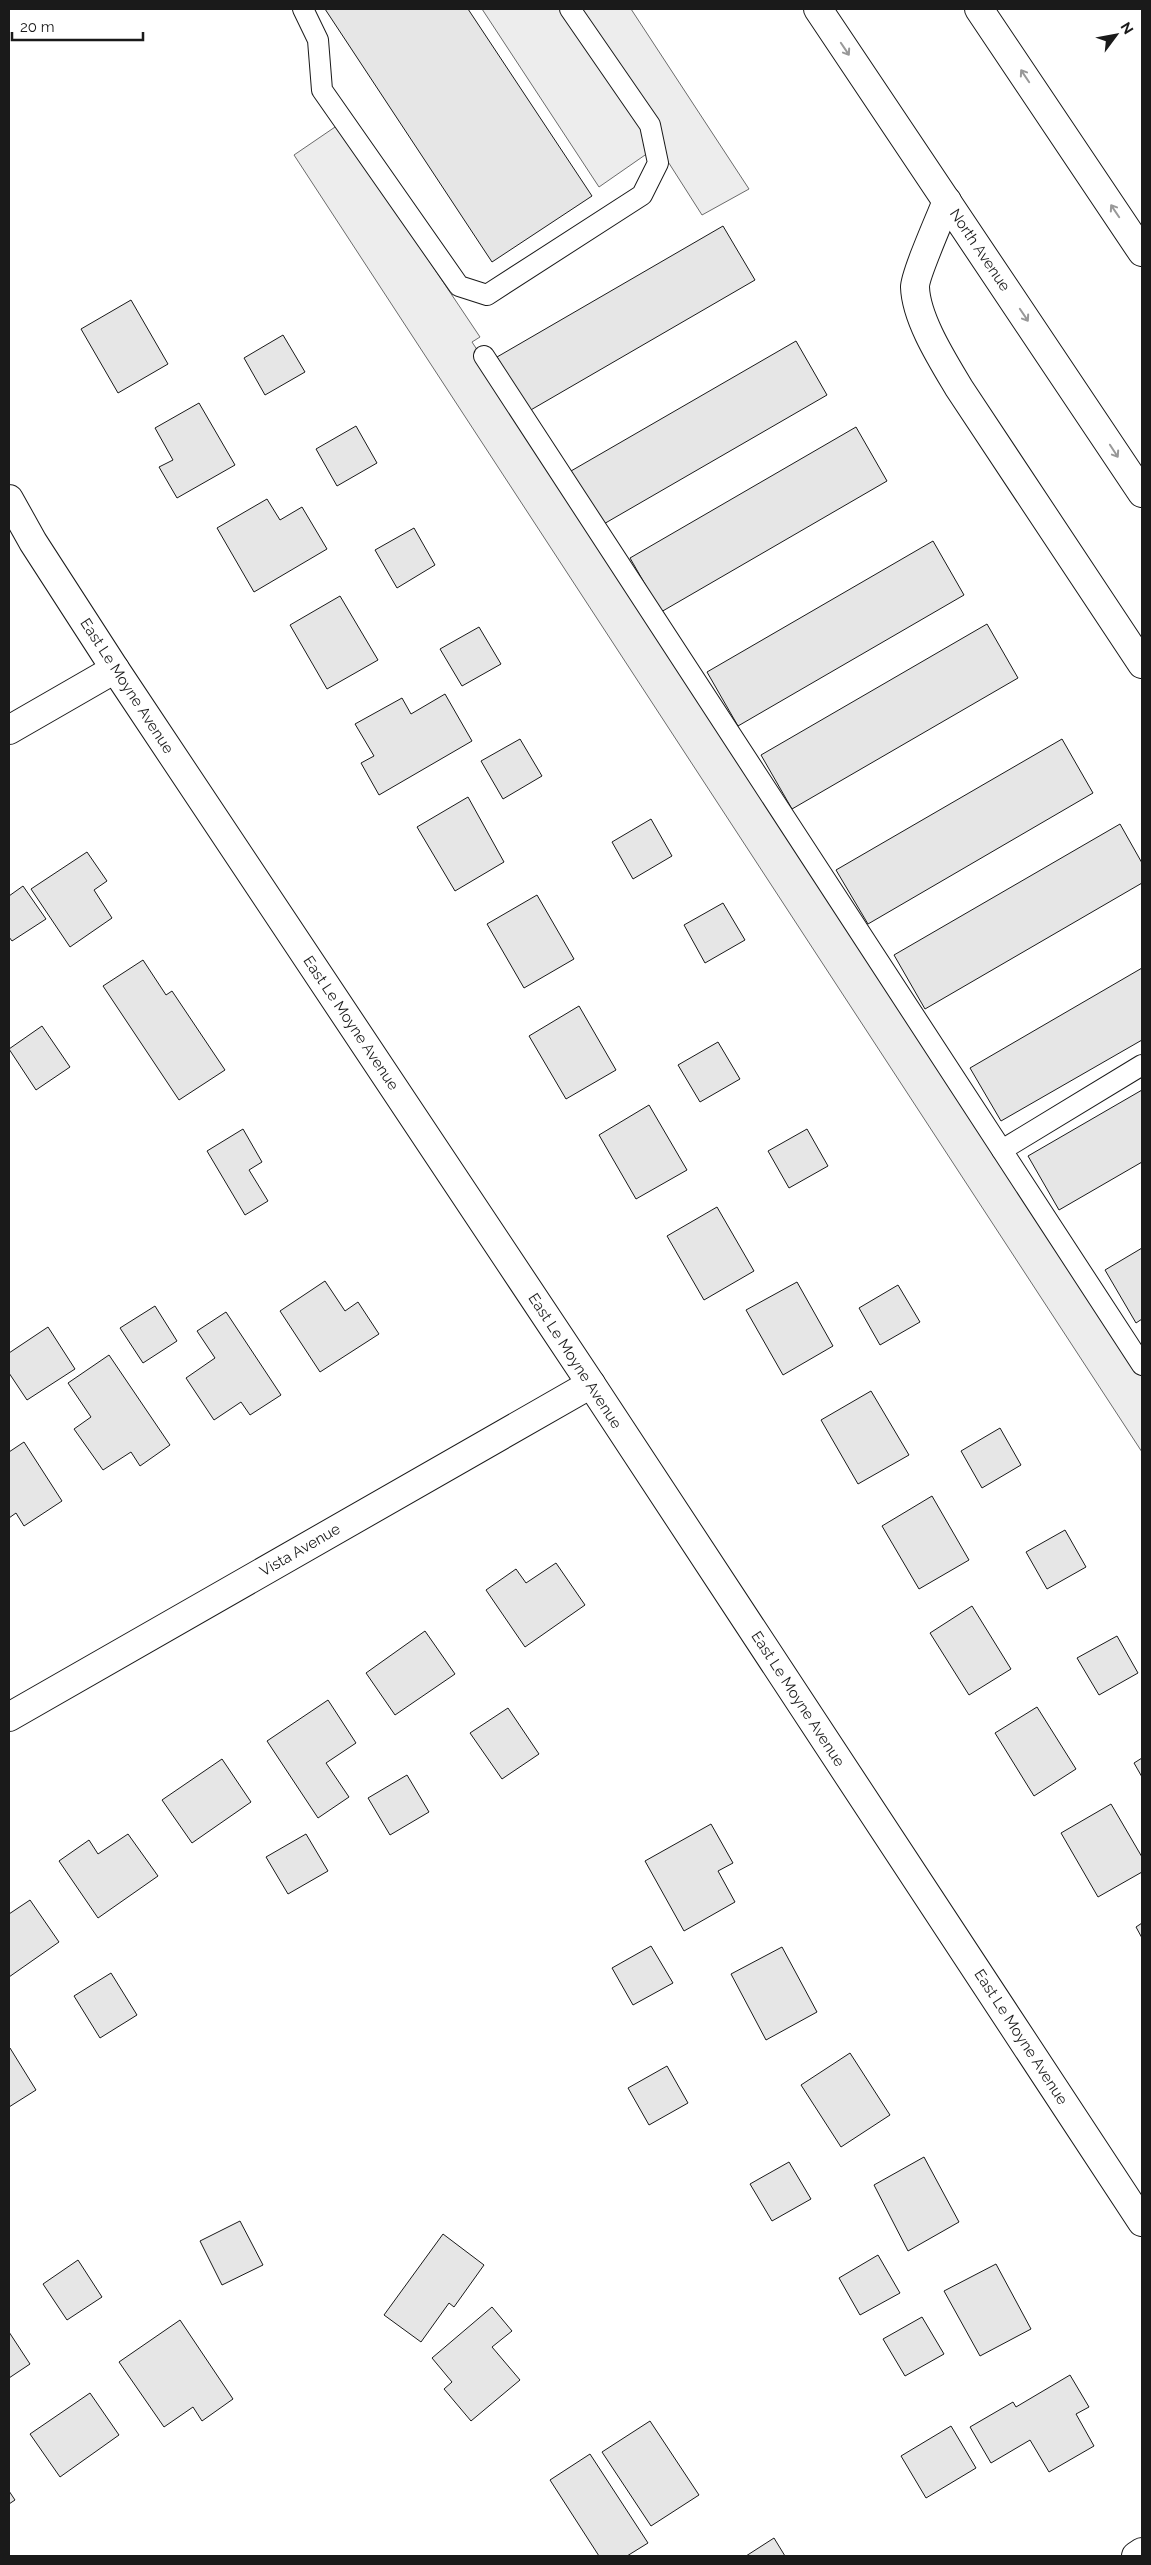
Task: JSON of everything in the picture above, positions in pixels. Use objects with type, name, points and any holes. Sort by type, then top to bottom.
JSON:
[{"type":"street","name":"North Avenue","points":[[818,9],[1142,493]]},
{"type":"street","points":[[979,9],[1142,252]]},
{"type":"street","points":[[947,201],[915,286],[922,316],[939,354],[959,388],[1142,664]]},
{"type":"street","name":"East Le Moyne Avenue","points":[[9,499],[33,542],[115,669],[591,1384],[1142,2222]]},
{"type":"street","points":[[9,730],[115,669]]},
{"type":"street","name":"Vista Avenue","points":[[9,1717],[591,1384]]},
{"type":"street","points":[[1136,2556],[1142,2552]]},
{"type":"lane","points":[[303,9],[318,40],[322,90],[459,286],[487,295],[642,194],[658,163],[650,125],[570,9]]},
{"type":"lane","points":[[484,356],[1002,1150],[1139,1354]]},
{"type":"lane","points":[[1002,1150],[1142,1065]]},
{"type":"shaded area","points":[[482,9],[631,9],[749,189],[702,215],[658,146],[599,187]]},
{"type":"shaded area","points":[[338,125],[480,337],[472,342],[1142,1370],[1142,1452],[294,155]]},
{"type":"building","points":[[325,9],[468,9],[592,196],[492,262]]},
{"type":"building","points":[[723,226],[755,280],[529,411],[497,357]]},
{"type":"building","points":[[131,300],[168,364],[118,393],[81,329]]},
{"type":"building","points":[[283,335],[305,372],[265,395],[244,358]]},
{"type":"building","points":[[796,341],[827,395],[602,525],[571,471]]},
{"type":"building","points":[[199,403],[235,465],[177,498],[159,467],[173,460],[155,428]]},
{"type":"building","points":[[356,426],[377,463],[337,486],[316,449]]},
{"type":"building","points":[[856,427],[887,481],[661,612],[630,558]]},
{"type":"building","points":[[267,499],[280,520],[302,507],[327,549],[254,592],[217,528]]},
{"type":"building","points":[[414,528],[435,565],[397,588],[375,550]]},
{"type":"building","points":[[933,541],[964,595],[738,726],[707,672]]},
{"type":"building","points":[[340,596],[378,660],[327,689],[290,625]]},
{"type":"building","points":[[987,624],[1018,678],[792,809],[761,755]]},
{"type":"building","points":[[479,627],[501,664],[462,686],[440,649]]},
{"type":"building","points":[[445,694],[472,741],[379,795],[361,763],[374,756],[355,724],[402,698],[411,714]]},
{"type":"building","points":[[520,739],[542,776],[503,799],[481,761]]},
{"type":"building","points":[[1062,739],[1093,793],[868,924],[836,870]]},
{"type":"building","points":[[468,797],[504,862],[455,891],[417,827]]},
{"type":"building","points":[[651,819],[672,856],[633,879],[612,842]]},
{"type":"building","points":[[1120,824],[1142,863],[1142,883],[925,1009],[894,955]]},
{"type":"building","points":[[87,852],[107,881],[94,890],[112,918],[70,947],[31,889]]},
{"type":"building","points":[[23,886],[46,919],[12,941],[9,937],[9,896]]},
{"type":"building","points":[[537,895],[574,959],[524,988],[487,924]]},
{"type":"building","points":[[723,903],[745,940],[705,963],[684,925]]},
{"type":"building","points":[[143,960],[166,995],[172,991],[225,1070],[179,1100],[103,986]]},
{"type":"building","points":[[1142,968],[1142,1040],[1001,1121],[970,1068]]},
{"type":"building","points":[[579,1006],[616,1070],[566,1099],[529,1036]]},
{"type":"building","points":[[42,1026],[70,1067],[36,1090],[9,1049]]},
{"type":"building","points":[[718,1042],[740,1079],[700,1102],[678,1065]]},
{"type":"building","points":[[1142,1090],[1142,1162],[1059,1210],[1028,1156]]},
{"type":"building","points":[[649,1105],[687,1170],[636,1199],[599,1135]]},
{"type":"building","points":[[243,1129],[262,1162],[249,1170],[268,1201],[245,1215],[207,1151]]},
{"type":"building","points":[[807,1129],[828,1166],[789,1188],[768,1151]]},
{"type":"building","points":[[717,1207],[754,1271],[704,1300],[667,1236]]},
{"type":"building","points":[[1142,1248],[1142,1319],[1136,1323],[1105,1270]]},
{"type":"building","points":[[325,1281],[345,1311],[358,1302],[379,1334],[320,1372],[280,1311]]},
{"type":"building","points":[[797,1282],[833,1346],[783,1375],[746,1310]]},
{"type":"building","points":[[898,1285],[920,1322],[880,1345],[859,1308]]},
{"type":"building","points":[[155,1306],[177,1341],[143,1363],[120,1328]]},
{"type":"building","points":[[226,1312],[281,1395],[250,1415],[241,1402],[214,1420],[186,1378],[215,1358],[197,1331]]},
{"type":"building","points":[[48,1327],[75,1369],[27,1400],[9,1373],[9,1353]]},
{"type":"building","points":[[109,1355],[170,1445],[140,1466],[131,1452],[103,1470],[74,1429],[91,1417],[68,1383]]},
{"type":"building","points":[[871,1391],[909,1455],[858,1484],[821,1420]]},
{"type":"building","points":[[1000,1428],[1021,1465],[982,1488],[961,1451]]},
{"type":"building","points":[[24,1442],[62,1501],[24,1526],[16,1513],[9,1518],[9,1452]]},
{"type":"building","points":[[932,1496],[969,1560],[919,1589],[882,1526]]},
{"type":"building","points":[[1065,1530],[1086,1567],[1047,1589],[1026,1552]]},
{"type":"building","points":[[556,1563],[585,1605],[525,1647],[486,1590],[516,1569],[526,1583]]},
{"type":"building","points":[[972,1606],[1011,1669],[969,1695],[930,1633]]},
{"type":"building","points":[[425,1631],[455,1674],[395,1715],[366,1673]]},
{"type":"building","points":[[1117,1636],[1138,1673],[1099,1695],[1077,1658]]},
{"type":"building","points":[[328,1700],[356,1743],[326,1763],[349,1797],[318,1818],[267,1741]]},
{"type":"building","points":[[1037,1707],[1076,1769],[1034,1796],[995,1733]]},
{"type":"building","points":[[508,1708],[539,1754],[502,1779],[470,1733]]},
{"type":"building","points":[[1142,1758],[1142,1777],[1134,1763]]},
{"type":"building","points":[[222,1759],[251,1802],[192,1843],[162,1800]]},
{"type":"building","points":[[407,1775],[429,1812],[390,1835],[368,1798]]},
{"type":"building","points":[[1111,1804],[1142,1857],[1142,1872],[1098,1897],[1061,1833]]},
{"type":"building","points":[[711,1824],[733,1863],[718,1871],[735,1902],[684,1931],[645,1861]]},
{"type":"building","points":[[128,1834],[158,1876],[98,1918],[59,1861],[89,1840],[98,1854]]},
{"type":"building","points":[[306,1834],[328,1871],[288,1894],[266,1857]]},
{"type":"building","points":[[30,1900],[59,1942],[9,1977],[9,1914]]},
{"type":"building","points":[[1142,1923],[1142,1938],[1136,1927]]},
{"type":"building","points":[[651,1946],[673,1983],[633,2005],[612,1968]]},
{"type":"building","points":[[782,1947],[817,2012],[766,2040],[731,1974]]},
{"type":"building","points":[[111,1973],[137,2015],[100,2038],[74,1996]]},
{"type":"building","points":[[9,2049],[36,2090],[9,2107]]},
{"type":"building","points":[[850,2053],[890,2115],[841,2147],[801,2085]]},
{"type":"building","points":[[667,2066],[688,2103],[649,2125],[628,2088]]},
{"type":"building","points":[[924,2157],[959,2222],[908,2251],[874,2185]]},
{"type":"building","points":[[789,2162],[811,2199],[772,2221],[750,2184]]},
{"type":"building","points":[[240,2221],[263,2265],[222,2285],[200,2241]]},
{"type":"building","points":[[443,2234],[484,2265],[454,2307],[449,2303],[421,2342],[384,2315]]},
{"type":"building","points":[[878,2255],[900,2293],[860,2315],[839,2278]]},
{"type":"building","points":[[78,2260],[102,2297],[67,2320],[43,2284]]},
{"type":"building","points":[[996,2264],[1031,2329],[980,2356],[944,2291]]},
{"type":"building","points":[[492,2307],[512,2331],[492,2347],[520,2380],[471,2421],[444,2389],[452,2382],[432,2358]]},
{"type":"building","points":[[922,2317],[944,2354],[905,2376],[883,2339]]},
{"type":"building","points":[[180,2320],[233,2399],[202,2421],[193,2407],[164,2427],[119,2362]]},
{"type":"building","points":[[9,2332],[30,2364],[9,2378]]},
{"type":"building","points":[[1070,2375],[1089,2407],[1076,2414],[1094,2446],[1049,2472],[1030,2440],[991,2463],[970,2427],[1013,2402],[1016,2407]]},
{"type":"building","points":[[90,2393],[119,2435],[60,2477],[30,2434]]},
{"type":"building","points":[[650,2421],[699,2495],[651,2526],[602,2452]]},
{"type":"building","points":[[951,2426],[976,2468],[926,2498],[901,2456]]},
{"type":"building","points":[[590,2454],[648,2543],[627,2556],[599,2556],[550,2480]]},
{"type":"building","points":[[9,2491],[15,2500],[9,2504]]},
{"type":"building","points":[[774,2538],[785,2556],[746,2556]]}]
